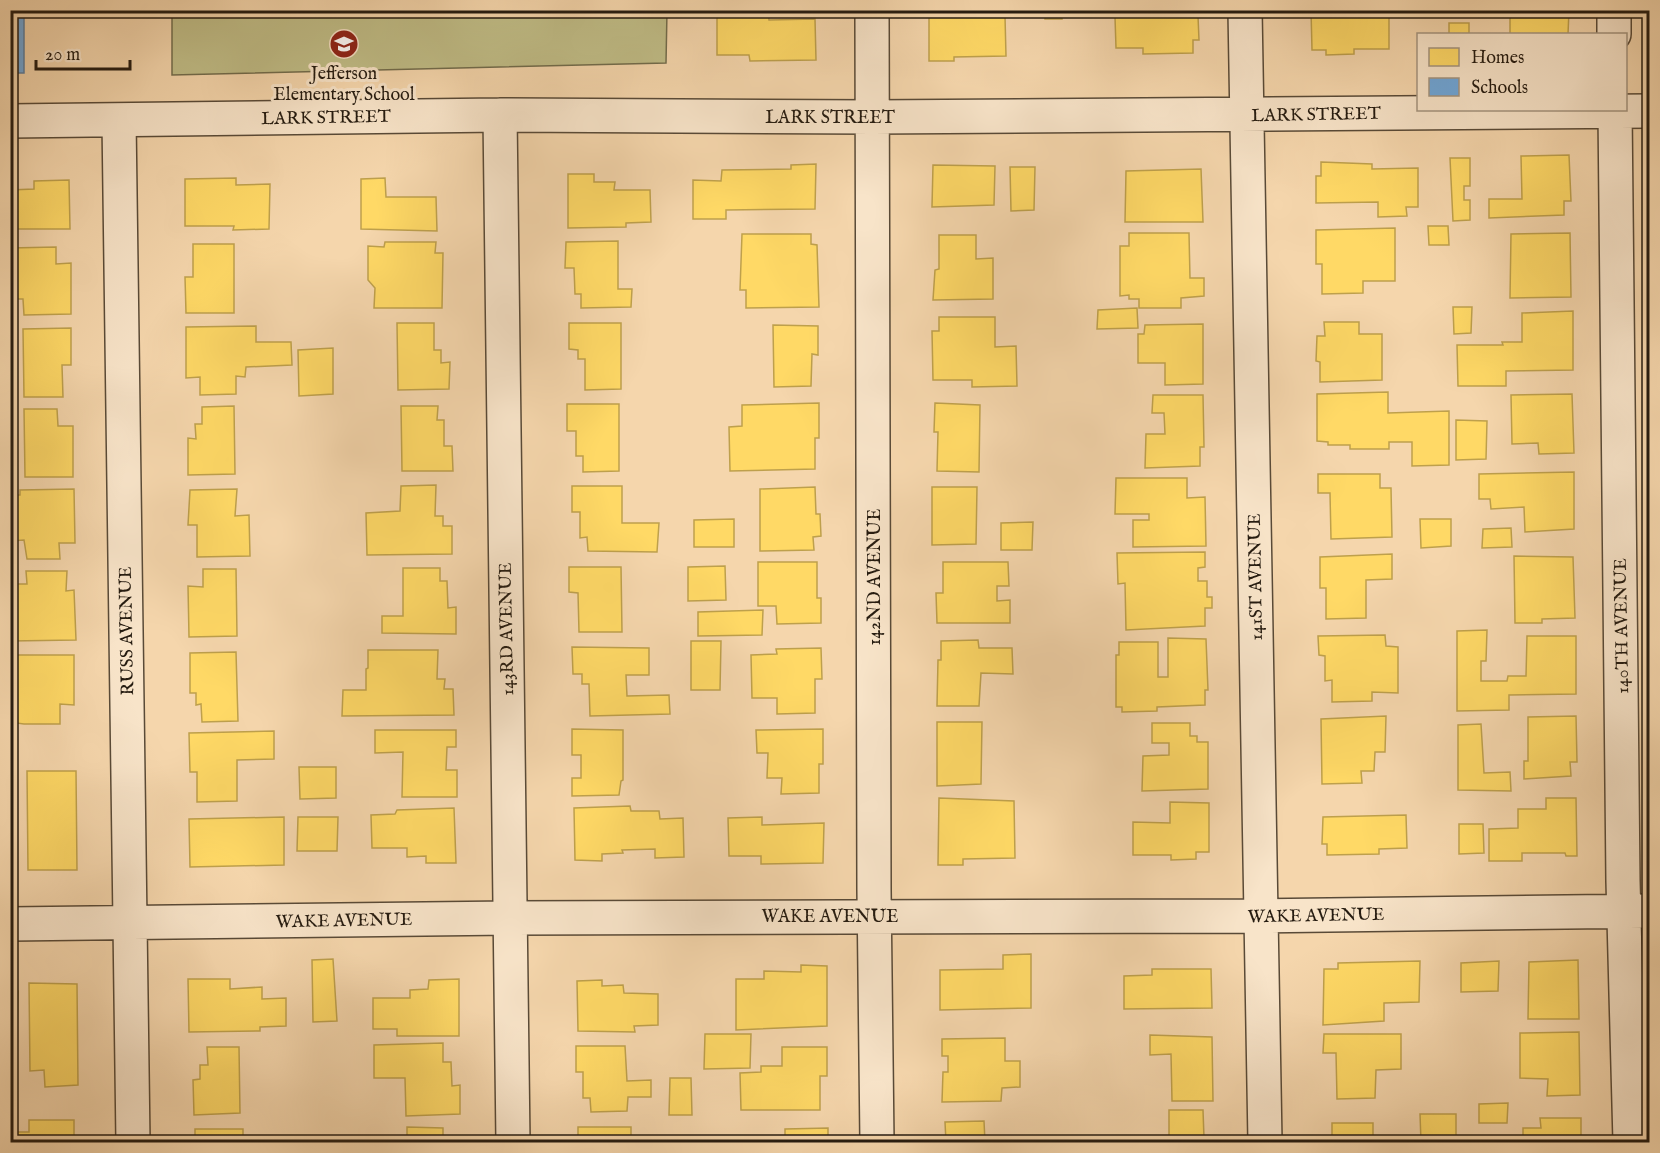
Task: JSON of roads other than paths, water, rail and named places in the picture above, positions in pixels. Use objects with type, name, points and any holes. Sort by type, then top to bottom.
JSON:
[{"type":"street","name":"142ND AVENUE","points":[[872,10],[878,1143]]},
{"type":"street","name":"141ST AVENUE","points":[[1245,10],[1265,1143]]},
{"type":"street","points":[[1614,10],[1614,33]]},
{"type":"street","name":"LARK STREET","points":[[1627,110],[1650,111]]},
{"type":"street","name":"LARK STREET","points":[[10,121],[500,115],[873,117],[1541,111]]},
{"type":"street","name":"140TH AVENUE","points":[[1615,111],[1637,911],[1630,1143]]},
{"type":"street","name":"143RD AVENUE","points":[[500,115],[513,1143]]},
{"type":"street","name":"RUSS AVENUE","points":[[119,120],[133,1143]]},
{"type":"street","name":"WAKE AVENUE","points":[[10,924],[510,918],[1261,916],[1637,911]]},
{"type":"place","name":"Jefferson Elementary School","points":[[344,44]]}]
